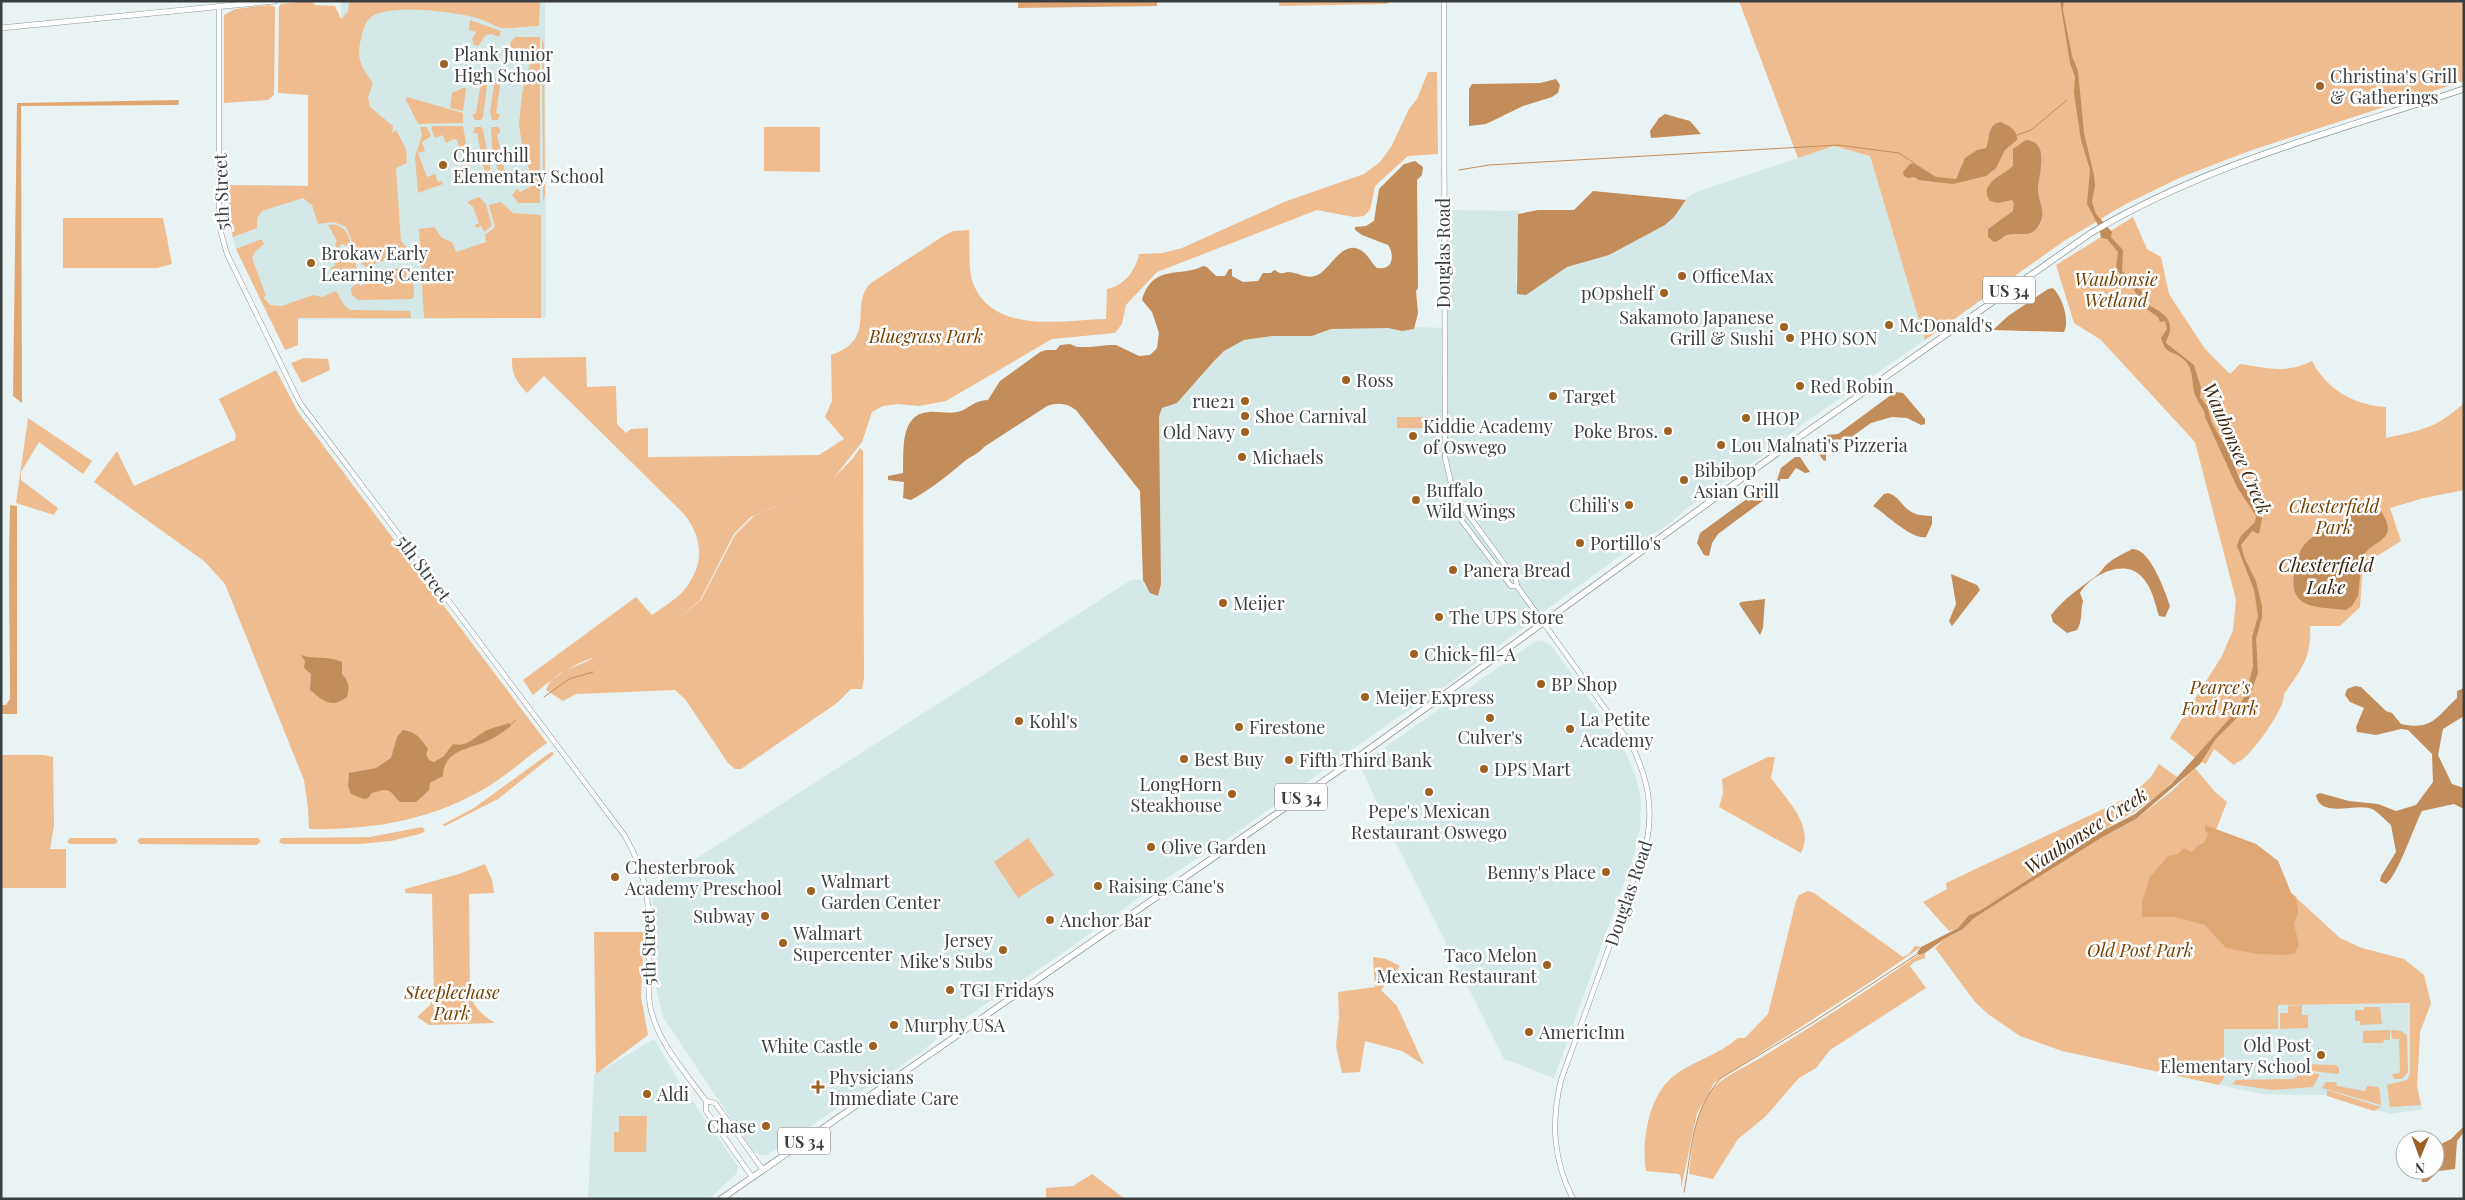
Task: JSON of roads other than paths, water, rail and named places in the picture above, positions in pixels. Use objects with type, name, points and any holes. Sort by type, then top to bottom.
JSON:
[{"type":"main road","points":[[1,28],[275,1]]},
{"type":"main road","name":"US 34","points":[[721,1199],[1348,764],[1788,445],[2091,233],[2168,191],[2222,168],[2464,89]]},
{"type":"street","name":"Douglas Road","points":[[1444,1],[1444,448],[1447,472],[1458,503],[1458,512],[1511,586],[1517,586]]},
{"type":"street","name":"5th Street","points":[[219,7],[220,229],[235,271],[300,403],[625,836],[642,868],[647,890],[650,922],[650,1008],[655,1024],[706,1101],[706,1111],[752,1178]]},
{"type":"street","name":"Douglas Road","points":[[1458,503],[1464,508],[1516,580],[1517,586],[1632,746],[1646,780],[1650,809],[1644,853],[1558,1094],[1554,1130],[1556,1150],[1562,1173],[1573,1199]]},
{"type":"street","name":"5th Street","points":[[706,1101],[715,1103],[763,1170]]},
{"type":"water","points":[[2060,1],[2064,1],[2063,10],[2072,56],[2078,71],[2084,133],[2094,175],[2095,185],[2092,202],[2096,214],[2112,232],[2111,237],[2123,250],[2122,271],[2137,281],[2147,304],[2168,319],[2170,329],[2166,343],[2194,365],[2201,388],[2200,397],[2207,406],[2212,423],[2228,451],[2240,480],[2262,518],[2259,534],[2252,531],[2241,545],[2244,557],[2256,581],[2262,606],[2262,617],[2256,639],[2258,673],[2245,710],[2216,739],[2200,764],[2136,819],[2101,838],[1973,919],[1963,929],[1919,955],[1917,953],[1921,947],[1958,928],[1969,915],[1981,910],[2104,830],[2135,814],[2171,784],[2238,709],[2247,691],[2253,666],[2252,637],[2258,616],[2254,590],[2237,546],[2240,537],[2255,522],[2256,516],[2237,487],[2205,417],[2195,394],[2190,368],[2183,359],[2165,348],[2163,344],[2161,338],[2167,329],[2165,321],[2160,322],[2158,317],[2142,306],[2130,281],[2120,274],[2116,267],[2118,252],[2107,239],[2101,238],[2099,227],[2087,204],[2090,170],[2081,140],[2074,93],[2075,77],[2070,63]]},
{"type":"water","points":[[1556,79],[1560,85],[1558,93],[1552,97],[1523,106],[1486,124],[1469,126],[1469,89],[1472,84],[1540,83]]},
{"type":"water","points":[[1665,114],[1690,121],[1701,134],[1651,138],[1650,131],[1659,118]]},
{"type":"water","points":[[2000,122],[2009,126],[2016,133],[2017,140],[2005,150],[1996,168],[1986,176],[1953,184],[1919,180],[1914,177],[1908,178],[1904,176],[1903,172],[1910,164],[1914,163],[1936,177],[1956,179],[1965,158],[1977,150],[1986,148],[1991,129]]},
{"type":"water","points":[[2026,140],[2034,142],[2039,147],[2041,153],[2038,191],[2042,218],[2037,228],[2030,233],[2007,235],[1994,242],[1988,237],[1988,229],[2013,211],[2014,203],[2012,200],[1998,203],[1990,201],[1987,190],[1993,181],[2013,166],[2013,149]]},
{"type":"water","points":[[1415,161],[1423,167],[1422,175],[1417,180],[1418,288],[1416,291],[1418,313],[1414,329],[1402,331],[1388,328],[1331,329],[1312,336],[1272,336],[1244,340],[1224,351],[1177,403],[1162,408],[1159,417],[1161,584],[1158,596],[1150,593],[1143,580],[1140,491],[1076,410],[1069,406],[1055,404],[1047,406],[984,447],[932,487],[911,500],[903,498],[904,482],[888,480],[888,476],[903,473],[905,435],[912,419],[919,414],[929,412],[957,412],[978,402],[988,400],[1000,381],[1040,352],[1056,350],[1060,345],[1070,344],[1077,347],[1116,345],[1139,356],[1150,355],[1157,348],[1159,333],[1152,312],[1142,300],[1147,288],[1160,276],[1203,266],[1207,267],[1216,276],[1225,276],[1229,269],[1232,269],[1232,276],[1243,282],[1258,281],[1263,273],[1271,273],[1274,270],[1278,273],[1291,272],[1312,277],[1321,273],[1348,248],[1362,251],[1377,268],[1386,267],[1389,265],[1392,257],[1388,245],[1362,235],[1355,230],[1355,227],[1366,226],[1374,221],[1379,189],[1404,164]]},
{"type":"water","points":[[1593,191],[1686,200],[1674,217],[1665,225],[1609,255],[1567,267],[1526,295],[1517,294],[1518,214],[1538,210],[1574,210]]},
{"type":"water","points":[[2053,288],[2059,297],[2066,315],[2064,332],[1993,330],[2008,316],[2048,289]]},
{"type":"water","points":[[1895,392],[1903,393],[1925,419],[1925,424],[1921,425],[1907,418],[1892,417],[1871,423],[1850,438],[1836,440],[1826,449],[1826,460],[1824,461],[1814,448],[1815,442],[1825,435],[1838,434]]},
{"type":"water","points":[[1795,457],[1800,457],[1810,472],[1805,473],[1796,468],[1788,479],[1780,479],[1780,488],[1718,534],[1712,543],[1709,556],[1704,555],[1697,543],[1700,533],[1766,485],[1777,480],[1781,468]]},
{"type":"water","points":[[1888,493],[1894,496],[1914,513],[1932,516],[1932,524],[1926,537],[1920,537],[1906,530],[1873,506],[1884,494]]},
{"type":"water","name":"Chesterfield Lake","points":[[2367,505],[2381,511],[2388,529],[2383,539],[2362,558],[2358,596],[2352,606],[2346,610],[2306,604],[2295,593],[2293,583],[2297,561],[2303,546],[2311,539],[2335,526],[2353,510]]},
{"type":"water","points":[[2132,549],[2145,555],[2156,572],[2170,606],[2165,617],[2159,616],[2151,591],[2142,577],[2135,571],[2117,569],[2099,575],[2080,593],[2083,601],[2080,623],[2077,630],[2067,633],[2053,622],[2051,615],[2066,599],[2096,576],[2111,561]]},
{"type":"water","points":[[1951,574],[1977,585],[1980,590],[1952,626],[1949,621],[1956,604]]},
{"type":"water","points":[[1765,599],[1763,628],[1760,635],[1739,604],[1741,602]]},
{"type":"water","points":[[301,655],[342,662],[342,674],[348,685],[347,697],[337,703],[332,703],[323,700],[310,690],[311,674],[304,668],[305,661]]},
{"type":"water","points":[[2355,686],[2361,687],[2386,711],[2392,713],[2401,724],[2412,726],[2428,724],[2434,720],[2457,698],[2457,691],[2464,688],[2464,716],[2443,729],[2438,755],[2452,784],[2464,788],[2464,809],[2454,804],[2422,811],[2401,861],[2386,884],[2380,881],[2381,876],[2396,852],[2391,825],[2372,809],[2363,807],[2330,808],[2323,806],[2316,795],[2320,793],[2349,801],[2378,804],[2396,811],[2416,805],[2433,782],[2432,754],[2408,730],[2401,729],[2376,735],[2357,732],[2356,727],[2364,708],[2350,702],[2345,695],[2347,689]]},
{"type":"water","points":[[509,723],[511,726],[494,738],[462,750],[451,757],[444,768],[443,776],[430,783],[429,790],[416,802],[400,802],[391,792],[386,790],[372,793],[368,798],[364,799],[351,794],[348,786],[349,773],[376,768],[391,758],[397,737],[403,730],[412,732],[420,739],[428,749],[426,755],[429,760],[434,762],[444,756],[453,744],[466,743],[485,731]]},
{"type":"water","points":[[2464,1126],[2464,1132],[2457,1141],[2455,1169],[2445,1170],[2445,1142],[2451,1139]]},
{"type":"waterway","points":[[2017,135],[2031,130],[2067,100]]},
{"type":"waterway","points":[[1459,170],[1489,165],[1838,145],[1899,153],[1914,163]]},
{"type":"waterway","points":[[544,697],[569,679],[593,672]]},
{"type":"waterway","points":[[510,725],[516,720]]},
{"type":"waterway","name":"Waubonsee Creek","points":[[1684,1192],[1691,1146],[1698,1117],[1711,1090],[1721,1078],[1812,1023],[1919,953]]},
{"type":"place","name":"Plank Junior High School","points":[[444,64]]},
{"type":"place","name":"Christina's Grill & Gatherings","points":[[2320,86]]},
{"type":"place","name":"Churchill Elementary School","points":[[443,165]]},
{"type":"place","name":"Brokaw Early Learning Center","points":[[311,263]]},
{"type":"place","name":"OfficeMax","points":[[1682,276]]},
{"type":"place","name":"pOpshelf","points":[[1664,293]]},
{"type":"place","name":"McDonald's","points":[[1889,325]]},
{"type":"place","name":"Sakamoto Japanese Grill & Sushi","points":[[1784,327]]},
{"type":"place","name":"PHO SON","points":[[1790,338]]},
{"type":"place","name":"Ross","points":[[1346,380]]},
{"type":"place","name":"Red Robin","points":[[1800,386]]},
{"type":"place","name":"Target","points":[[1553,396]]},
{"type":"place","name":"rue21","points":[[1245,401]]},
{"type":"place","name":"Shoe Carnival","points":[[1245,416]]},
{"type":"place","name":"IHOP","points":[[1746,418]]},
{"type":"place","name":"Poke Bros.","points":[[1668,431]]},
{"type":"place","name":"Old Navy","points":[[1245,432]]},
{"type":"place","name":"Kiddie Academy of Oswego","points":[[1413,436]]},
{"type":"place","name":"Lou Malnati's Pizzeria","points":[[1721,445]]},
{"type":"place","name":"Michaels","points":[[1242,457]]},
{"type":"place","name":"Bibibop Asian Grill","points":[[1684,480]]},
{"type":"place","name":"Buffalo Wild Wings","points":[[1416,500]]},
{"type":"place","name":"Chili's","points":[[1629,505]]},
{"type":"place","name":"Portillo's","points":[[1580,543]]},
{"type":"place","name":"Panera Bread","points":[[1453,570]]},
{"type":"place","name":"Meijer","points":[[1223,603]]},
{"type":"place","name":"The UPS Store","points":[[1439,617]]},
{"type":"place","name":"Chick-fil-A","points":[[1414,654]]},
{"type":"place","name":"BP Shop","points":[[1541,684]]},
{"type":"place","name":"Meijer Express","points":[[1365,697]]},
{"type":"place","name":"Culver's","points":[[1490,718]]},
{"type":"place","name":"Kohl's","points":[[1019,721]]},
{"type":"place","name":"Firestone","points":[[1239,727]]},
{"type":"place","name":"La Petite Academy","points":[[1570,729]]},
{"type":"place","name":"Best Buy","points":[[1184,759]]},
{"type":"place","name":"Fifth Third Bank","points":[[1289,760]]},
{"type":"place","name":"DPS Mart","points":[[1484,769]]},
{"type":"place","name":"Pepe's Mexican Restaurant Oswego","points":[[1429,792]]},
{"type":"place","name":"LongHorn Steakhouse","points":[[1232,794]]},
{"type":"place","name":"Olive Garden","points":[[1151,847]]},
{"type":"place","name":"Benny's Place","points":[[1606,872]]},
{"type":"place","name":"Chesterbrook Academy Preschool","points":[[615,877]]},
{"type":"place","name":"Raising Cane's","points":[[1098,886]]},
{"type":"place","name":"Walmart Garden Center","points":[[811,891]]},
{"type":"place","name":"Subway","points":[[765,916]]},
{"type":"place","name":"Anchor Bar","points":[[1050,920]]},
{"type":"place","name":"Walmart Supercenter","points":[[783,943]]},
{"type":"place","name":"Jersey Mike's Subs","points":[[1003,950]]},
{"type":"place","name":"Taco Melon Mexican Restaurant","points":[[1547,965]]},
{"type":"place","name":"TGI Fridays","points":[[950,990]]},
{"type":"place","name":"Murphy USA","points":[[894,1025]]},
{"type":"place","name":"AmericInn","points":[[1529,1032]]},
{"type":"place","name":"White Castle","points":[[873,1046]]},
{"type":"place","name":"Old Post Elementary School","points":[[2321,1055]]},
{"type":"place","name":"Physicians Immediate Care","points":[[818,1087]]},
{"type":"place","name":"Aldi","points":[[647,1094]]},
{"type":"place","name":"Chase","points":[[766,1126]]},
{"type":"park label","name":"Waubonsie Wetland","points":[[2116,289]]},
{"type":"park label","name":"Bluegrass Park","points":[[926,336]]},
{"type":"park label","name":"Chesterfield Park","points":[[2334,516]]},
{"type":"park label","name":"Pearce's Ford Park","points":[[2220,698]]},
{"type":"park label","name":"Old Post Park","points":[[2140,950]]},
{"type":"park label","name":"Steeplechase Park","points":[[452,1002]]}]
